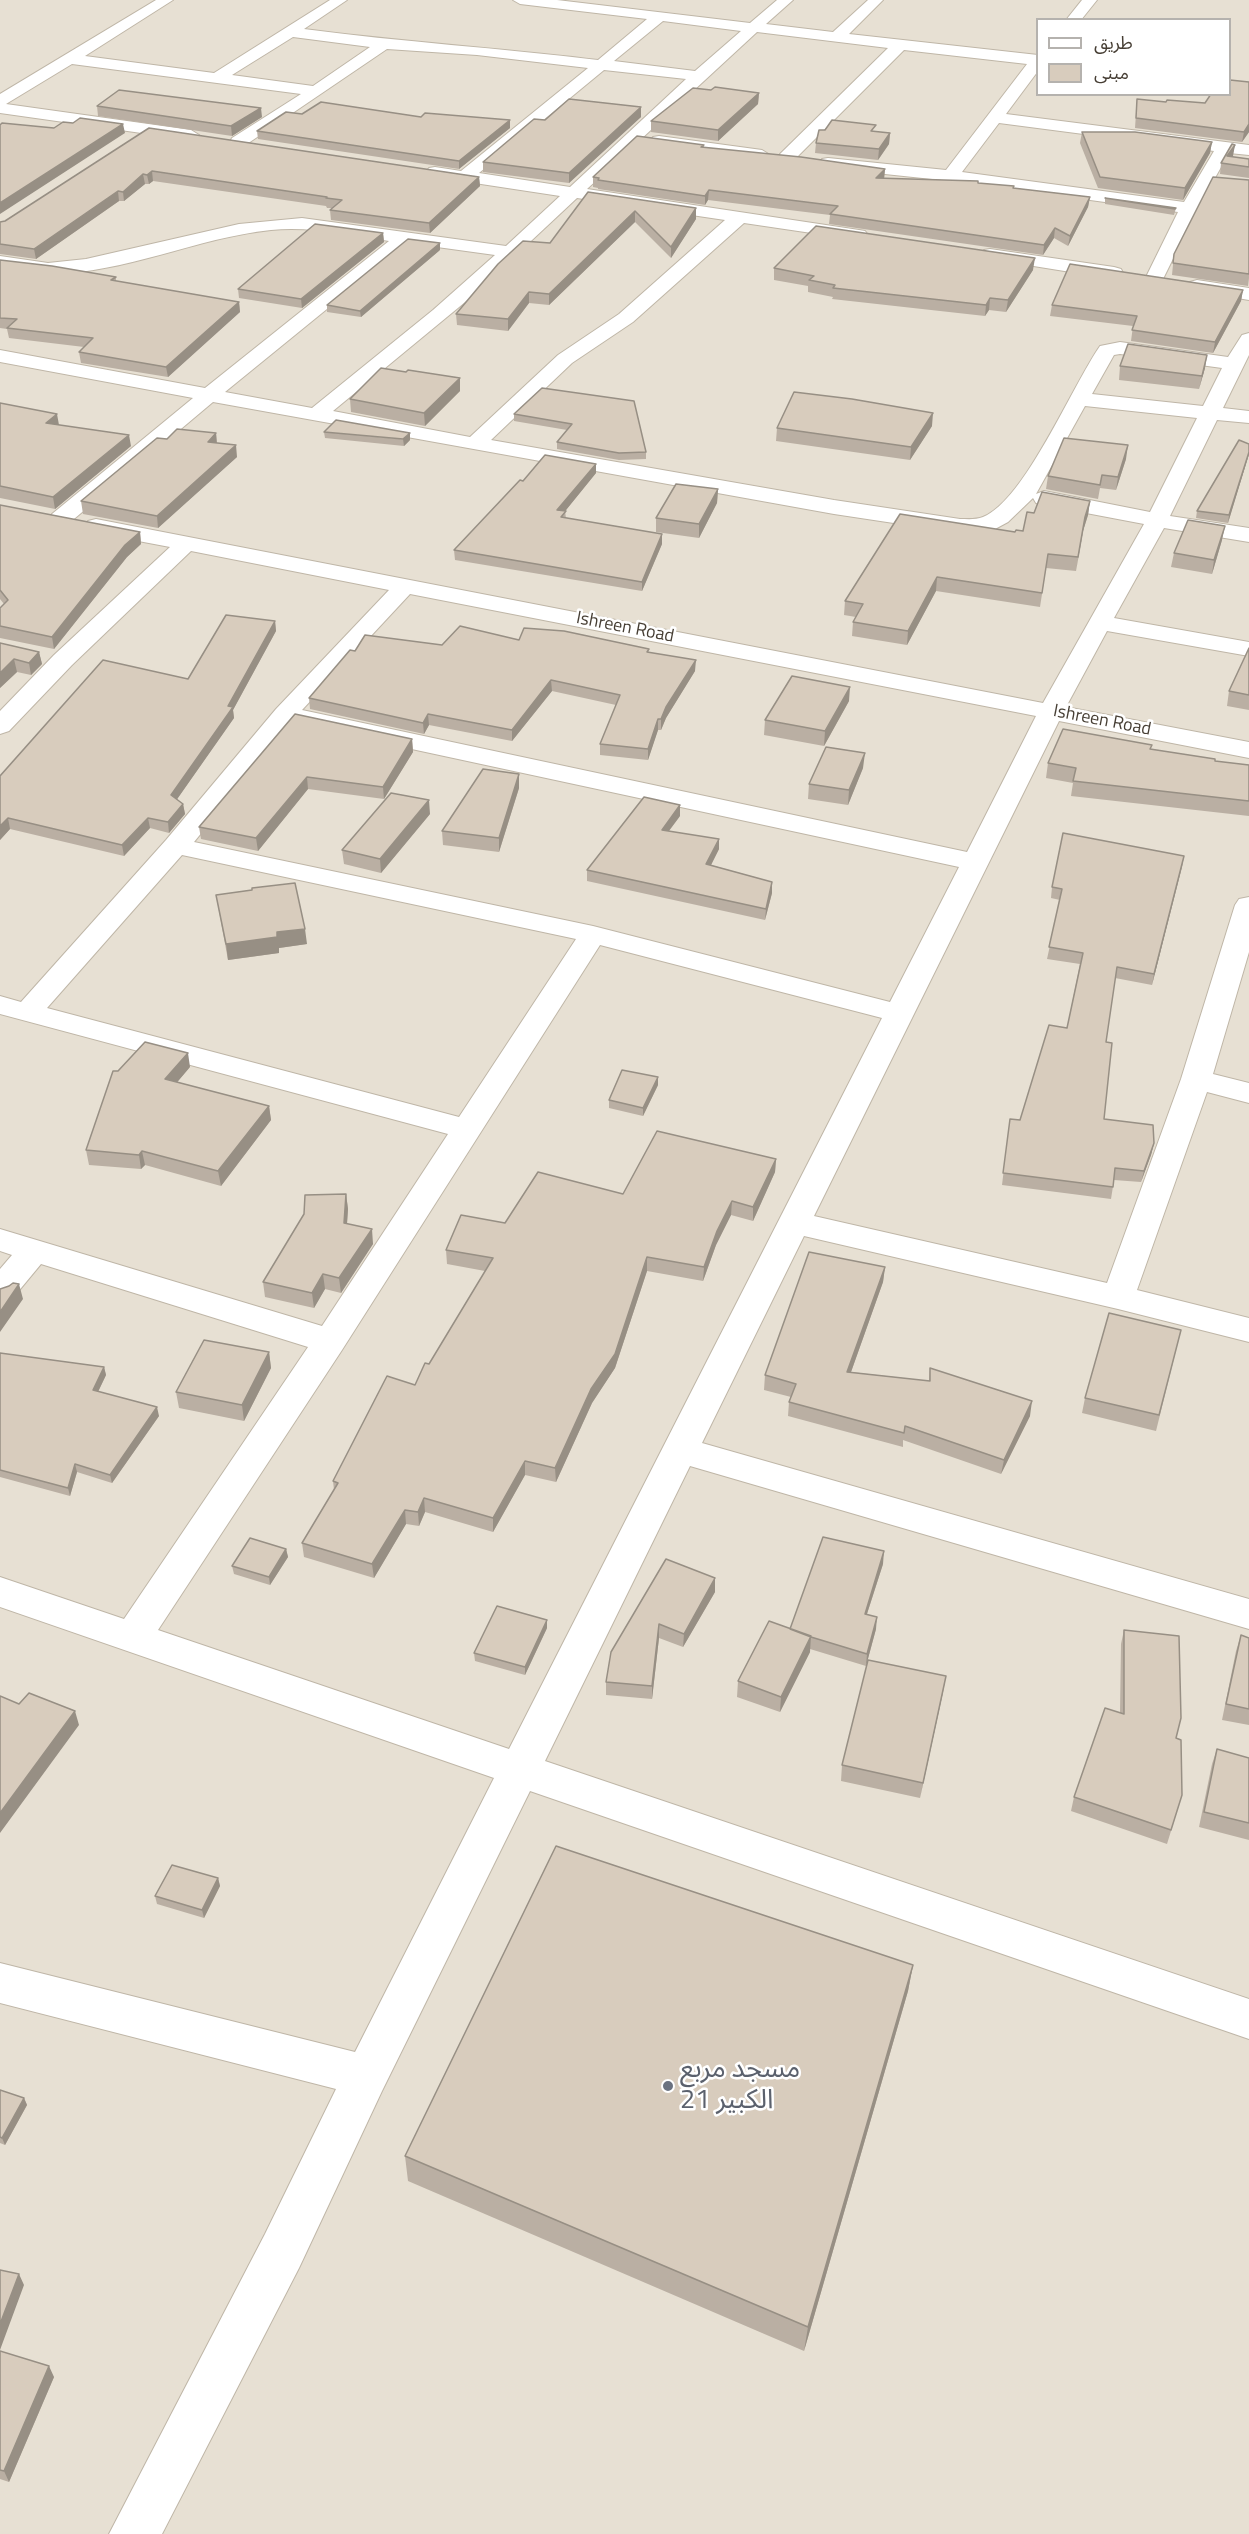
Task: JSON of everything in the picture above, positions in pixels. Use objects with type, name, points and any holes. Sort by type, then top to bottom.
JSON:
[{"type":"street","points":[[0,100],[166,0]]},
{"type":"street","points":[[217,78],[340,0]]},
{"type":"street","points":[[520,0],[1036,61]]},
{"type":"street","points":[[316,415],[425,327],[510,252],[698,76],[786,0]]},
{"type":"street","points":[[836,38],[876,0]]},
{"type":"street","points":[[1075,18],[1090,0]]},
{"type":"street","points":[[465,176],[659,17]]},
{"type":"street","points":[[290,32],[384,44],[477,50],[698,76]]},
{"type":"street","points":[[238,142],[384,44]]},
{"type":"street","points":[[786,158],[900,45]]},
{"type":"street","points":[[71,58],[316,91]]},
{"type":"street","points":[[951,176],[1036,62]]},
{"type":"street","points":[[0,108],[260,145]]},
{"type":"street","points":[[996,118],[1249,150]]},
{"type":"street","points":[[130,142],[148,129]]},
{"type":"street","points":[[632,137],[1189,208]]},
{"type":"street","points":[[1142,277],[1189,208],[1224,147]]},
{"type":"street","points":[[419,169],[882,238]]},
{"type":"street","points":[[1206,180],[1228,182]]},
{"type":"street","points":[[475,444],[565,359],[626,318],[740,217]]},
{"type":"street","points":[[0,262],[35,268],[80,265],[155,251],[229,231],[272,223],[302,223],[510,252]]},
{"type":"street","points":[[210,394],[405,237]]},
{"type":"street","points":[[976,252],[1249,294]]},
{"type":"street","points":[[135,2534],[282,2251],[366,2076],[1051,711],[1157,520],[1234,364],[1249,339]]},
{"type":"street","points":[[0,357],[475,444],[834,507],[960,526],[987,524],[1000,518],[1025,494],[1107,350],[1112,348],[1234,364]]},
{"type":"street","name":"Ishreen Road","points":[[210,394],[50,517],[1249,750]]},
{"type":"street","points":[[1078,399],[1249,417]]},
{"type":"street","points":[[1025,494],[1157,520],[1249,535]]},
{"type":"street","points":[[0,726],[52,657],[185,544]]},
{"type":"street","points":[[14,1009],[177,846],[285,714],[404,587]]},
{"type":"street","points":[[1101,623],[1249,649]]},
{"type":"street","points":[[285,714],[976,862]]},
{"type":"street","points":[[177,846],[593,934],[900,1014]]},
{"type":"street","points":[[1118,1297],[1196,1079],[1248,912]]},
{"type":"street","points":[[133,1637],[330,1341],[593,934]]},
{"type":"street","points":[[14,1009],[465,1129]]},
{"type":"street","points":[[1196,1079],[1249,1093]]},
{"type":"street","points":[[795,1223],[1118,1297],[1249,1330]]},
{"type":"street","points":[[0,1240],[330,1341]]},
{"type":"street","points":[[0,1291],[34,1251]]},
{"type":"street","points":[[681,1450],[1249,1614]]},
{"type":"street","points":[[0,1592],[1249,2019]]},
{"type":"street","points":[[0,1983],[366,2076]]},
{"type":"shaded area","points":[[0,0],[1249,0],[1249,2534],[0,2534]]},
{"type":"building","points":[[1231,80],[1249,82],[1249,124],[1244,132],[1136,118],[1137,99],[1205,103],[1210,96],[1231,96]]},
{"type":"building","points":[[715,87],[759,93],[718,130],[651,121],[693,88],[711,90]]},
{"type":"building","points":[[119,90],[261,108],[231,126],[97,106]]},
{"type":"building","points":[[569,99],[641,107],[569,173],[483,162],[534,119],[545,120]]},
{"type":"building","points":[[321,102],[421,117],[425,113],[510,120],[459,161],[257,131],[286,112],[302,114]]},
{"type":"building","points":[[80,118],[123,124],[0,203],[0,125],[2,123],[54,128],[63,122],[73,123]]},
{"type":"building","points":[[832,120],[876,125],[871,131],[890,133],[879,149],[816,143],[819,130],[825,130]]},
{"type":"building","points":[[149,128],[479,177],[429,223],[330,210],[342,200],[327,197],[152,171],[147,175],[143,174],[123,192],[118,191],[34,249],[0,244],[0,222],[5,221]]},
{"type":"building","points":[[1082,132],[1135,132],[1212,142],[1185,188],[1100,177]]},
{"type":"building","points":[[637,136],[704,145],[701,147],[801,157],[885,169],[876,178],[978,181],[978,183],[1014,186],[1013,188],[1090,197],[1070,236],[1055,228],[1044,245],[830,214],[838,206],[709,190],[705,196],[598,180],[599,178],[593,177]]},
{"type":"building","points":[[1232,144],[1235,145],[1227,156],[1249,159],[1249,167],[1221,163]]},
{"type":"building","points":[[1213,177],[1249,180],[1249,274],[1173,263],[1174,254]]},
{"type":"building","points":[[588,192],[696,208],[671,247],[635,211],[549,294],[529,292],[508,319],[456,314],[498,264],[523,241],[550,243]]},
{"type":"building","points":[[1105,198],[1176,208],[1175,209]]},
{"type":"building","points":[[315,224],[383,233],[301,299],[238,289]]},
{"type":"building","points":[[816,226],[1035,258],[1008,300],[990,298],[986,305],[833,288],[835,285],[809,280],[814,276],[774,268]]},
{"type":"building","points":[[408,239],[440,243],[360,311],[327,305]]},
{"type":"building","points":[[0,260],[116,277],[111,280],[239,302],[166,367],[79,352],[93,338],[7,328],[17,319],[0,318]]},
{"type":"building","points":[[1070,264],[1243,290],[1215,342],[1132,330],[1137,316],[1052,305]]},
{"type":"building","points":[[1128,344],[1207,355],[1202,376],[1120,366]]},
{"type":"building","points":[[381,368],[460,378],[424,413],[350,399]]},
{"type":"building","points":[[542,388],[634,401],[646,452],[619,453],[557,442],[572,424],[514,414]]},
{"type":"building","points":[[794,392],[933,413],[911,447],[777,428]]},
{"type":"building","points":[[0,403],[57,414],[46,423],[129,435],[53,497],[0,486]]},
{"type":"building","points":[[336,420],[410,433],[403,439],[324,432]]},
{"type":"building","points":[[177,429],[216,433],[208,442],[236,445],[157,516],[81,501],[157,438],[167,439]]},
{"type":"building","points":[[1064,438],[1128,445],[1118,477],[1102,475],[1100,485],[1048,476]]},
{"type":"building","points":[[1239,440],[1249,444],[1249,452],[1229,515],[1197,511]]},
{"type":"building","points":[[545,455],[596,464],[557,510],[566,511],[561,517],[662,534],[642,582],[454,550],[520,480],[523,481]]},
{"type":"building","points":[[676,484],[718,489],[699,524],[656,518]]},
{"type":"building","points":[[1042,492],[1090,501],[1078,557],[1048,554],[1042,593],[937,577],[908,631],[853,622],[863,604],[845,601],[900,514],[1015,532],[1016,530],[1023,531],[1027,512],[1034,513]]},
{"type":"building","points":[[0,505],[140,532],[125,545],[52,637],[0,626],[0,608],[8,600],[0,590]]},
{"type":"building","points":[[1188,520],[1225,526],[1214,560],[1174,553]]},
{"type":"building","points":[[226,615],[275,621],[228,706],[233,707],[171,795],[183,804],[168,822],[148,818],[122,845],[8,818],[0,826],[0,776],[103,660],[188,679]]},
{"type":"building","points":[[460,626],[519,640],[524,628],[564,631],[649,649],[647,652],[696,660],[666,707],[661,719],[658,719],[648,749],[600,744],[620,695],[551,680],[512,730],[428,714],[423,723],[309,698],[350,650],[355,651],[365,635],[442,645]]},
{"type":"building","points":[[0,643],[39,652],[29,663],[14,659],[0,673]]},
{"type":"building","points":[[1249,648],[1249,695],[1229,691]]},
{"type":"building","points":[[792,676],[850,687],[825,731],[765,720]]},
{"type":"building","points":[[295,714],[412,739],[383,787],[307,777],[256,838],[199,827]]},
{"type":"building","points":[[1063,729],[1152,745],[1150,749],[1249,765],[1249,801],[1073,781],[1076,768],[1048,763]]},
{"type":"building","points":[[826,747],[865,753],[849,790],[809,784]]},
{"type":"building","points":[[483,769],[519,774],[499,838],[442,831]]},
{"type":"building","points":[[391,793],[429,800],[380,859],[342,850]]},
{"type":"building","points":[[644,797],[680,805],[662,830],[719,839],[706,864],[772,882],[766,909],[587,870]]},
{"type":"building","points":[[1063,833],[1184,856],[1154,974],[1117,967],[1106,1042],[1112,1043],[1104,1119],[1153,1125],[1154,1143],[1144,1171],[1115,1168],[1113,1187],[1003,1173],[1010,1119],[1020,1120],[1049,1025],[1067,1028],[1083,953],[1049,947],[1062,889],[1052,887]]},
{"type":"building","points":[[295,883],[305,929],[277,932],[277,937],[226,944],[216,895]]},
{"type":"building","points":[[145,1042],[188,1053],[165,1079],[269,1106],[218,1171],[142,1151],[139,1155],[86,1150],[113,1071],[118,1071]]},
{"type":"building","points":[[622,1070],[658,1077],[643,1108],[609,1100]]},
{"type":"building","points":[[657,1131],[776,1159],[753,1207],[732,1201],[717,1231],[704,1267],[647,1257],[615,1354],[591,1389],[555,1468],[525,1461],[493,1518],[424,1498],[418,1512],[405,1510],[372,1564],[302,1543],[338,1483],[333,1481],[387,1376],[415,1385],[425,1363],[429,1364],[493,1258],[446,1250],[461,1215],[505,1223],[538,1172],[623,1194]]},
{"type":"building","points":[[346,1194],[344,1223],[372,1229],[339,1278],[323,1274],[312,1293],[263,1282],[304,1214],[305,1195]]},
{"type":"building","points":[[809,1252],[885,1267],[847,1372],[930,1381],[930,1368],[1032,1401],[1004,1460],[905,1426],[904,1433],[789,1402],[796,1384],[765,1375]]},
{"type":"building","points":[[13,1283],[19,1284],[0,1312],[0,1289]]},
{"type":"building","points":[[1109,1313],[1181,1330],[1159,1415],[1085,1398]]},
{"type":"building","points":[[204,1340],[269,1352],[242,1405],[176,1392]]},
{"type":"building","points":[[0,1353],[104,1367],[93,1390],[157,1407],[110,1475],[75,1464],[68,1488],[0,1470]]},
{"type":"building","points":[[823,1537],[884,1551],[865,1614],[877,1617],[867,1654],[790,1629]]},
{"type":"building","points":[[250,1538],[286,1549],[269,1577],[232,1566]]},
{"type":"building","points":[[666,1559],[715,1578],[684,1634],[659,1624],[652,1686],[606,1682],[611,1652]]},
{"type":"building","points":[[497,1606],[547,1620],[525,1667],[474,1653]]},
{"type":"building","points":[[769,1621],[811,1636],[781,1697],[738,1681]]},
{"type":"building","points":[[1124,1630],[1179,1636],[1181,1718],[1176,1738],[1181,1740],[1182,1795],[1171,1830],[1074,1797],[1105,1708],[1124,1714]]},
{"type":"building","points":[[1241,1635],[1249,1638],[1249,1709],[1226,1704]]},
{"type":"building","points":[[868,1660],[946,1676],[923,1783],[842,1765]]},
{"type":"building","points":[[29,1693],[75,1711],[0,1813],[0,1696],[19,1704]]},
{"type":"building","points":[[1217,1749],[1249,1758],[1249,1823],[1204,1812]]},
{"type":"building","name":"مسجد مربع 21 الكبير","points":[[556,1846],[913,1965],[808,2327],[405,2156]]},
{"type":"building","points":[[172,1865],[218,1878],[202,1910],[155,1896]]},
{"type":"building","points":[[0,2090],[24,2098],[2,2138],[0,2137]]},
{"type":"building","points":[[0,2270],[19,2274],[0,2324]]},
{"type":"building","points":[[0,2351],[49,2366],[4,2471],[0,2470]]},
{"type":"place","name":"مسجد مربع 21 الكبير","points":[[668,2086]]}]
